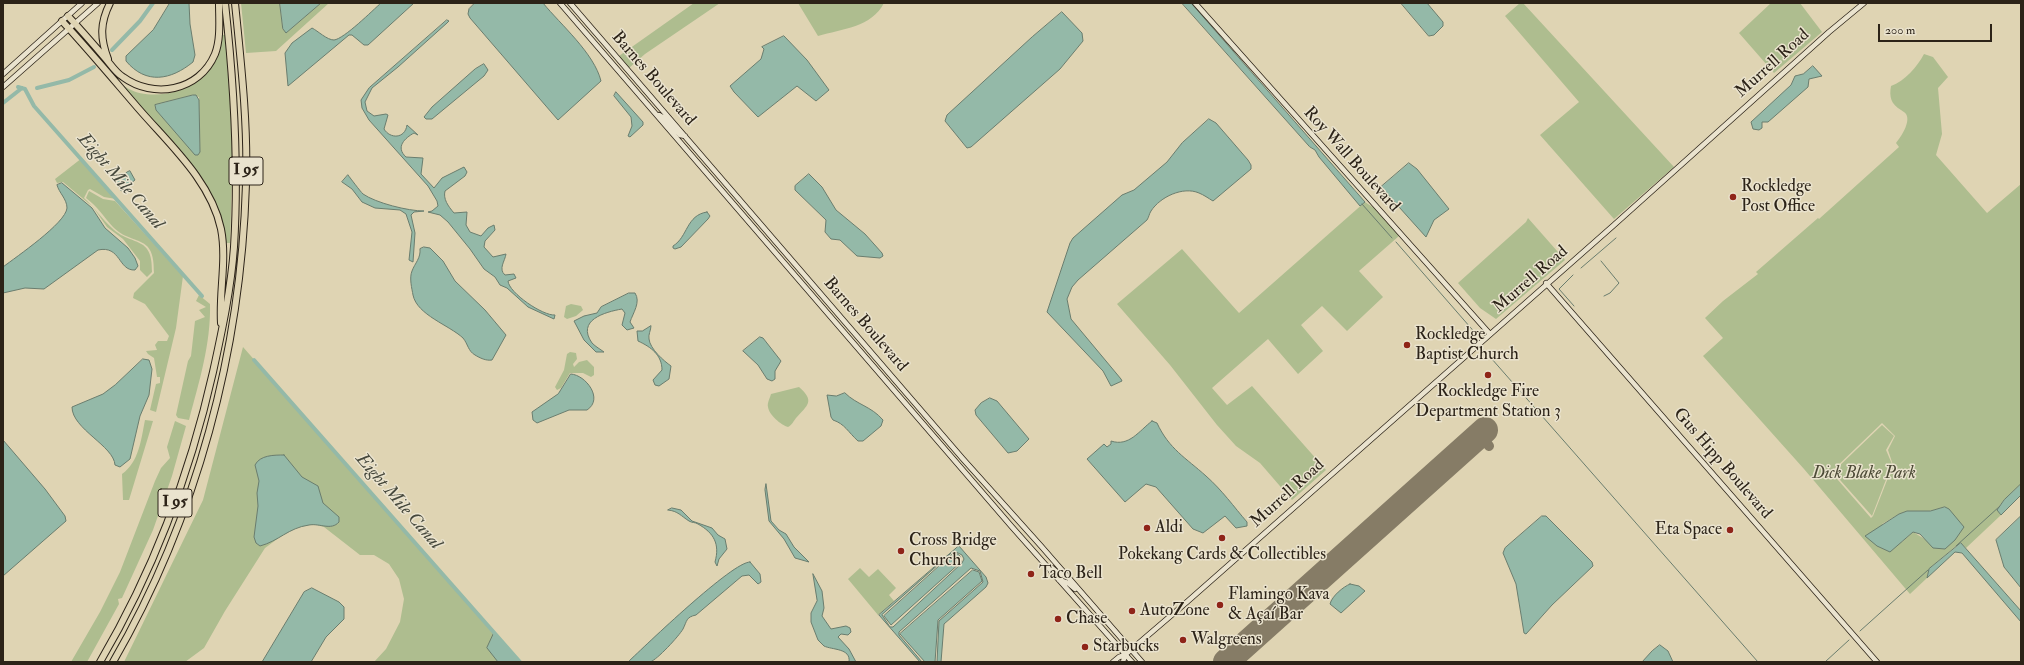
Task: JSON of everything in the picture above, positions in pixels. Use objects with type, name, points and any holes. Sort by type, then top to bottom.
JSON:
[{"type":"highway","points":[[109,62],[102,42],[101,29],[110,3]]},
{"type":"highway","points":[[68,16],[121,76],[132,84],[150,90],[167,91],[180,87],[194,80],[207,68],[215,54],[218,40],[219,3]]},
{"type":"highway","name":"I 95","points":[[100,662],[116,635],[150,567],[178,497],[202,421],[222,334],[234,248],[237,180],[236,116],[225,3]]},
{"type":"highway","name":"I 95","points":[[113,662],[129,635],[160,571],[192,490],[214,418],[230,338],[243,245],[246,183],[244,90],[235,3]]},
{"type":"highway","points":[[62,21],[194,174],[209,195],[216,212],[224,243],[220,304],[222,334]]},
{"type":"main road","points":[[3,74],[82,3]]},
{"type":"main road","points":[[3,87],[98,3]]},
{"type":"main road","name":"Barnes Boulevard","points":[[560,3],[1026,543],[1132,662]]},
{"type":"main road","name":"Barnes Boulevard","points":[[570,3],[963,459],[1142,662]]},
{"type":"main road","name":"Roy Wall Boulevard","points":[[1195,3],[1489,333]]},
{"type":"main road","name":"Murrell Road","points":[[1113,662],[1131,650],[1829,32],[1864,3]]},
{"type":"main road","points":[[656,113],[664,118],[680,135],[685,136]]},
{"type":"main road","points":[[683,144],[693,149],[732,194],[738,197]]},
{"type":"main road","name":"Gus Hipp Boulevard","points":[[1546,283],[1877,662]]},
{"type":"main road","points":[[919,419],[929,426],[958,458]]},
{"type":"main road","points":[[950,455],[963,459]]},
{"type":"main road","points":[[1026,543],[1035,549],[1055,571],[1068,577]]},
{"type":"main road","points":[[1059,580],[1072,586],[1106,624],[1112,628]]},
{"type":"main road","points":[[1123,662],[1125,655]]},
{"type":"green space","points":[[241,3],[280,3],[283,29],[287,32],[321,3],[329,3],[276,51],[246,53]]},
{"type":"green space","points":[[694,3],[720,3],[645,54],[629,68],[619,56]]},
{"type":"green space","points":[[798,3],[884,3],[879,11],[872,17],[856,26],[818,36]]},
{"type":"green space","points":[[1520,3],[1523,3],[1674,167],[1614,219],[1540,135],[1579,102],[1505,16]]},
{"type":"green space","points":[[1771,3],[1800,3],[1822,32],[1774,73],[1739,33]]},
{"type":"green space","points":[[221,35],[225,35],[233,141],[230,243],[225,243],[209,193],[113,78],[127,88],[146,94],[166,94],[186,88],[194,83],[204,73],[210,63]],"holes":[[[193,95],[199,97],[200,152],[198,155],[195,154],[156,110],[155,105]]]},
{"type":"green space","points":[[1924,54],[1933,57],[1948,77],[1938,88],[1942,134],[1936,155],[1987,213],[2021,184],[2021,484],[1997,509],[2001,515],[1966,548],[1961,543],[1929,569],[1927,578],[1910,594],[1804,469],[1703,356],[1723,338],[1705,318],[1723,301],[1758,274],[1756,272],[1818,218],[1819,219],[1899,147],[1896,143],[1905,129],[1907,117],[1905,113],[1893,103],[1890,94],[1891,86],[1906,77]],"holes":[[[1882,423],[1895,436],[1888,450],[1893,465],[1871,518],[1831,472]],[[1945,507],[1945,549],[1938,547],[1913,532],[1902,542],[1882,524],[1907,511],[1930,511]]]},
{"type":"green space","points":[[82,158],[132,217],[116,199],[104,197],[90,189],[84,198],[92,206],[63,182],[57,183],[55,179]]},
{"type":"green space","points":[[89,191],[103,199],[115,201],[183,276],[176,328],[156,412],[150,410],[156,384],[160,383],[160,377],[157,377],[154,358],[146,351],[157,350],[155,345],[158,341],[167,341],[169,336],[145,304],[133,298],[134,293],[154,273],[151,251],[141,242],[128,237],[113,227],[97,208],[86,198]]},
{"type":"green space","points":[[1365,202],[1374,208],[1399,236],[1359,271],[1383,297],[1347,331],[1322,306],[1301,325],[1323,351],[1298,374],[1268,339],[1212,388],[1227,405],[1252,386],[1326,470],[1292,500],[1260,463],[1236,446],[1217,425],[1170,365],[1117,304],[1182,249],[1239,313]]},
{"type":"green space","points":[[94,208],[108,225],[119,234],[145,246],[149,252],[152,272],[147,277],[140,270],[140,261],[123,239],[107,227]]},
{"type":"green space","points":[[1528,218],[1565,260],[1496,319],[1480,308],[1458,283],[1526,222]]},
{"type":"green space","points":[[199,295],[210,304],[209,334],[204,363],[189,420],[178,418],[176,415],[188,361],[191,356],[195,321],[205,317],[199,310],[206,307],[196,301]]},
{"type":"green space","points":[[571,304],[581,306],[583,310],[576,316],[567,319],[564,317],[566,306]]},
{"type":"green space","points":[[243,347],[520,662],[374,662],[386,649],[400,622],[404,599],[399,579],[389,564],[374,555],[360,555],[324,527],[314,524],[291,529],[265,548],[225,611],[204,648],[185,662],[124,662],[203,500]]},
{"type":"green space","points":[[570,352],[576,353],[577,359],[573,364],[574,367],[579,362],[587,360],[594,367],[594,375],[591,377],[583,373],[570,373],[561,388],[557,390],[555,387],[564,370],[567,354]]},
{"type":"green space","points":[[799,387],[807,396],[808,403],[804,410],[788,427],[779,422],[773,416],[769,410],[768,402],[771,394]]},
{"type":"green space","points":[[145,420],[153,421],[129,500],[123,500],[122,474],[128,469],[136,457]]},
{"type":"green space","points":[[175,421],[186,426],[172,476],[153,530],[122,598],[118,599],[119,604],[87,662],[71,662],[100,612],[120,572],[155,481],[161,468],[170,458],[167,447]]},
{"type":"green space","name":"Dick Blake Park","points":[[1882,425],[1894,436],[1886,450],[1892,464],[1872,516],[1833,472]]},
{"type":"green space","points":[[860,568],[869,577],[878,569],[896,588],[889,595],[894,601],[878,615],[848,579]]},
{"type":"water","points":[[170,3],[189,3],[190,24],[195,55],[193,62],[176,73],[167,76],[150,77],[134,69],[126,61],[126,56],[153,30]]},
{"type":"water","points":[[280,3],[321,3],[286,33],[283,29]]},
{"type":"water","points":[[381,3],[414,3],[368,45],[364,45],[352,35],[349,35],[288,86],[285,53],[292,43],[312,28],[328,39],[334,40],[339,38],[351,30]]},
{"type":"water","points":[[475,3],[543,3],[592,60],[601,81],[558,120],[470,18],[468,14],[469,9]]},
{"type":"water","points":[[1182,3],[1191,3],[1365,202],[1360,206],[1319,157],[1315,150],[1310,147]]},
{"type":"water","points":[[1401,3],[1427,3],[1443,22],[1443,26],[1434,35],[1429,36]]},
{"type":"water","points":[[1062,12],[1082,33],[1083,41],[1060,69],[971,147],[967,148],[945,121],[947,115],[1032,37]]},
{"type":"water","points":[[447,20],[449,21],[398,67],[372,88],[365,102],[367,111],[374,116],[388,115],[384,129],[390,135],[400,135],[406,130],[407,125],[418,135],[414,133],[407,137],[402,143],[401,150],[406,157],[423,158],[421,174],[434,188],[442,178],[464,167],[467,172],[465,176],[445,191],[445,200],[454,213],[467,212],[466,225],[470,232],[481,236],[488,228],[494,225],[495,230],[485,241],[484,247],[493,257],[506,254],[502,270],[505,275],[514,274],[516,278],[508,281],[514,292],[535,308],[555,315],[554,319],[528,307],[507,288],[500,285],[495,277],[484,269],[448,222],[440,215],[428,212],[432,211],[438,206],[437,201],[428,186],[369,120],[362,108],[361,100],[369,88]]},
{"type":"water","points":[[784,36],[807,60],[829,90],[816,101],[797,86],[758,117],[730,86],[761,59],[764,49],[762,47]]},
{"type":"water","points":[[484,64],[488,70],[484,76],[432,119],[426,119],[424,117],[432,107],[475,69]]},
{"type":"water","points":[[1813,66],[1822,76],[1809,79],[1808,87],[1768,122],[1762,122],[1762,128],[1759,130],[1753,129],[1751,122],[1791,85],[1795,76],[1803,74]]},
{"type":"water","points":[[616,92],[643,122],[643,125],[630,137],[628,136],[632,126],[631,117],[614,96]]},
{"type":"water","points":[[196,95],[199,100],[200,152],[198,155],[195,155],[156,110],[155,105]]},
{"type":"water","points":[[1209,119],[1216,123],[1248,160],[1251,165],[1251,169],[1213,201],[1199,193],[1186,191],[1172,194],[1160,201],[1151,211],[1147,220],[1078,280],[1072,287],[1067,299],[1071,319],[1122,381],[1111,386],[1103,371],[1047,312],[1070,243],[1073,238],[1122,195],[1134,190],[1167,162],[1182,143]]},
{"type":"water","points":[[1409,163],[1417,169],[1449,209],[1434,220],[1426,237],[1381,187]]},
{"type":"water","points":[[130,171],[135,180],[121,191],[115,182]]},
{"type":"water","points":[[809,174],[822,187],[836,210],[865,234],[883,256],[880,258],[857,256],[840,240],[831,239],[825,232],[826,220],[795,190],[795,186]]},
{"type":"water","points":[[348,175],[363,194],[369,197],[392,206],[424,211],[414,212],[411,215],[415,233],[413,262],[409,260],[412,232],[406,214],[400,210],[375,208],[362,202],[352,189],[342,182]]},
{"type":"water","points":[[62,183],[92,208],[105,228],[128,248],[135,258],[138,266],[135,270],[129,269],[125,267],[111,251],[105,249],[98,250],[44,289],[25,288],[3,293],[3,267],[50,231],[64,214],[67,205],[57,185]]},
{"type":"water","points":[[707,212],[710,216],[708,219],[681,247],[675,249],[673,248],[695,217]]},
{"type":"water","points":[[424,247],[430,248],[443,261],[455,281],[485,310],[506,335],[492,360],[483,359],[473,353],[463,338],[427,314],[416,302],[411,287],[411,274],[419,258],[420,249]]},
{"type":"water","points":[[629,293],[635,293],[637,296],[636,308],[630,322],[634,328],[627,330],[622,325],[625,313],[622,309],[608,312],[595,318],[590,323],[588,335],[592,343],[604,352],[596,352],[584,340],[574,321],[584,316],[597,313],[601,307]]},
{"type":"water","points":[[651,326],[649,337],[652,347],[661,358],[671,366],[669,379],[659,386],[655,385],[653,380],[662,370],[660,360],[655,352],[638,341],[637,331],[642,331]]},
{"type":"water","points":[[760,337],[763,338],[781,361],[775,371],[775,379],[772,381],[767,379],[758,365],[743,351]]},
{"type":"water","points":[[143,359],[149,360],[152,369],[149,395],[140,416],[130,459],[120,467],[115,465],[113,458],[108,451],[79,423],[74,415],[72,407],[103,394]]},
{"type":"water","points":[[571,374],[582,378],[591,388],[594,400],[592,405],[587,410],[569,410],[537,423],[533,420],[532,412],[558,394]]},
{"type":"water","points":[[845,393],[874,412],[883,420],[881,426],[863,441],[858,441],[844,426],[833,420],[831,417],[827,395],[836,396]]},
{"type":"water","points":[[990,398],[997,401],[1029,439],[1017,451],[1008,453],[976,415],[975,410],[981,403]]},
{"type":"water","points":[[1152,421],[1157,423],[1167,440],[1223,493],[1247,522],[1247,526],[1236,528],[1225,516],[1203,533],[1193,529],[1156,487],[1146,484],[1125,502],[1087,459],[1104,444],[1107,447],[1111,444],[1111,441],[1123,442],[1128,440]]},
{"type":"water","points":[[3,440],[45,489],[65,516],[66,521],[3,576]]},
{"type":"water","points":[[284,455],[302,477],[318,486],[323,503],[339,517],[339,522],[332,526],[309,525],[295,529],[267,544],[260,546],[256,543],[254,537],[258,506],[257,493],[259,481],[255,465],[264,457]]},
{"type":"water","points":[[766,484],[771,521],[779,530],[786,534],[794,547],[809,562],[795,558],[784,539],[769,521],[765,490]]},
{"type":"water","points":[[2021,484],[2021,495],[2001,515],[1997,510],[2004,500]]},
{"type":"water","points":[[1945,507],[1949,509],[1964,527],[1955,540],[1945,549],[1933,548],[1920,534],[1913,532],[1890,552],[1877,546],[1865,536],[1899,514],[1907,511],[1930,511]]},
{"type":"water","points":[[672,508],[681,510],[692,521],[712,528],[718,535],[725,539],[727,549],[719,559],[717,566],[715,562],[717,550],[712,535],[704,527],[690,522],[677,513],[668,510]]},
{"type":"water","points":[[1542,516],[1546,516],[1592,562],[1593,566],[1552,605],[1526,634],[1524,633],[1516,584],[1503,553],[1505,548]]},
{"type":"water","points":[[2021,516],[2021,588],[2004,567],[1996,540]]},
{"type":"water","points":[[1961,543],[2021,611],[2021,622],[1962,553],[1955,552],[1927,578],[1929,569]]},
{"type":"water","points":[[959,546],[986,577],[988,583],[986,587],[944,624],[941,662],[937,662],[939,621],[983,582],[980,571],[971,568],[899,632],[899,635],[922,662],[920,662],[879,615]],"holes":[[[954,551],[962,555],[964,559],[962,563],[893,627],[890,627],[882,615]]]},
{"type":"water","points":[[955,552],[960,556],[961,562],[891,625],[884,616]]},
{"type":"water","points":[[750,562],[760,574],[761,582],[758,584],[749,575],[742,576],[696,615],[689,618],[677,637],[653,660],[644,663],[628,662],[708,589],[741,565]]},
{"type":"water","points":[[973,570],[979,572],[982,581],[938,620],[935,662],[925,662],[900,634]]},
{"type":"water","points":[[813,574],[822,591],[824,608],[822,616],[831,629],[846,626],[850,628],[851,632],[848,635],[841,634],[838,637],[849,649],[856,662],[849,662],[849,657],[847,654],[840,650],[824,646],[818,640],[811,622],[811,613],[817,601]]},
{"type":"water","points":[[1350,584],[1359,586],[1365,591],[1341,613],[1330,604],[1338,592]]},
{"type":"water","points":[[312,588],[339,602],[344,607],[344,619],[326,637],[311,662],[262,662],[304,592]]},
{"type":"water","points":[[494,633],[520,662],[498,662],[487,648]]},
{"type":"water","points":[[1660,645],[1668,651],[1673,662],[1642,662],[1652,651]]},
{"type":"waterway","points":[[112,50],[140,21],[153,3]]},
{"type":"waterway","points":[[37,88],[69,80],[94,67]]},
{"type":"waterway","name":"Eight Mile Canal","points":[[18,87],[25,89],[34,106],[202,296]]},
{"type":"waterway","points":[[3,103],[22,88]]},
{"type":"waterway","points":[[1362,204],[1392,238]]},
{"type":"waterway","points":[[1581,268],[1616,238]]},
{"type":"waterway","points":[[1396,242],[1477,335]]},
{"type":"waterway","points":[[1601,261],[1619,283],[1610,293],[1604,296]]},
{"type":"waterway","points":[[1573,275],[1559,289],[1574,306]]},
{"type":"waterway","points":[[1484,350],[1758,662]]},
{"type":"waterway","name":"Eight Mile Canal","points":[[254,360],[520,662]]},
{"type":"waterway","points":[[1956,546],[2000,506]]},
{"type":"waterway","points":[[1860,631],[1928,570]]},
{"type":"waterway","points":[[1825,662],[1849,640]]},
{"type":"taxiway","points":[[1480,434],[1489,446]]},
{"type":"runway","points":[[1226,662],[1485,430]]},
{"type":"place","name":"Rockledge Post Office","points":[[1733,197]]},
{"type":"place","name":"Rockledge Baptist Church","points":[[1407,345]]},
{"type":"place","name":"Rockledge Fire Department Station 3","points":[[1488,375]]},
{"type":"place","name":"Aldi","points":[[1147,528]]},
{"type":"place","name":"Eta Space","points":[[1730,530]]},
{"type":"place","name":"Pokekang Cards & Collectibles","points":[[1222,538]]},
{"type":"place","name":"Cross Bridge Church","points":[[901,551]]},
{"type":"place","name":"Taco Bell","points":[[1031,574]]},
{"type":"place","name":"Flamingo Kava & Açaí Bar","points":[[1220,605]]},
{"type":"place","name":"AutoZone","points":[[1132,611]]},
{"type":"place","name":"Chase","points":[[1058,619]]},
{"type":"place","name":"Walgreens","points":[[1183,640]]},
{"type":"place","name":"Starbucks","points":[[1085,647]]}]
